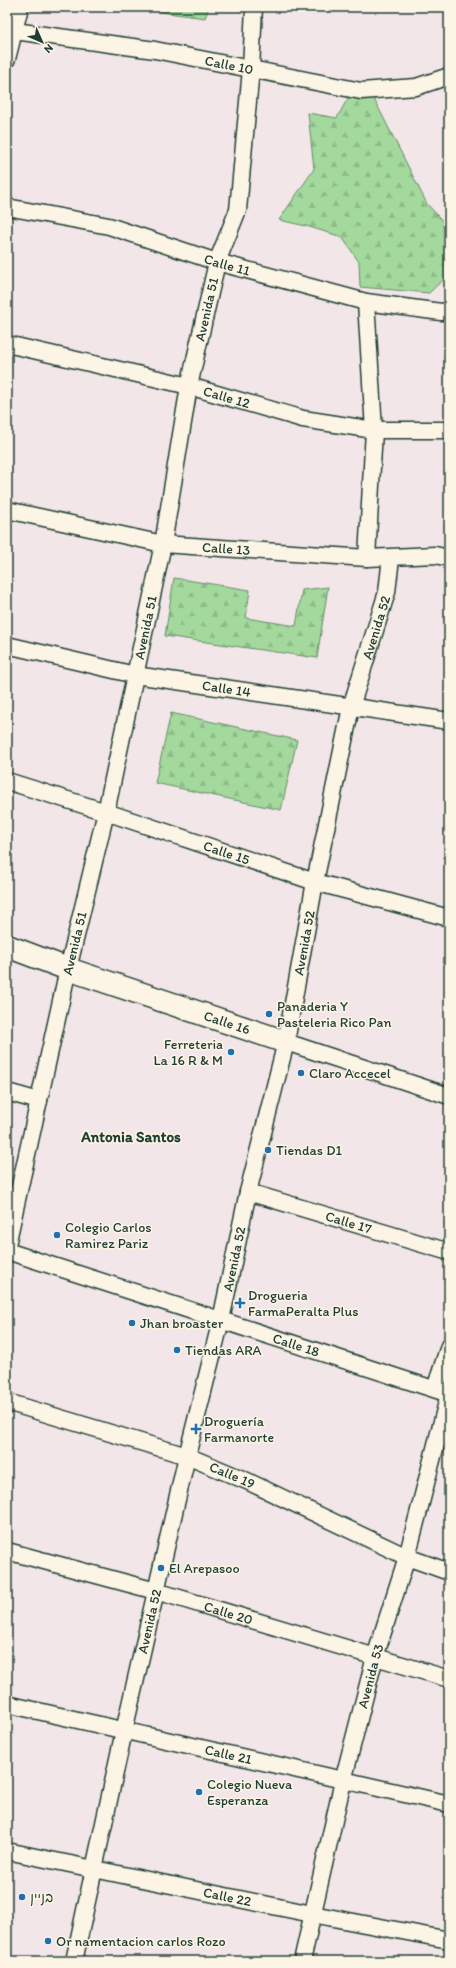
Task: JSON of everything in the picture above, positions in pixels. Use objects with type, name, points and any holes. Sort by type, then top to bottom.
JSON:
[{"type":"street","points":[[7,59],[11,31],[20,7]]},
{"type":"street","name":"Avenida 51","points":[[7,1245],[68,969],[106,812],[163,544],[189,386],[217,262],[238,210],[251,70],[254,7]]},
{"type":"street","name":"Calle 10","points":[[11,31],[155,50],[360,91],[416,87],[449,76]]},
{"type":"street","name":"Calle 11","points":[[7,207],[109,226],[217,262],[366,302],[441,312],[449,311]]},
{"type":"street","points":[[366,302],[374,430],[367,558]]},
{"type":"street","name":"Calle 12","points":[[7,344],[189,386],[303,419],[374,430],[449,430]]},
{"type":"street","name":"Calle 13","points":[[7,510],[163,544],[367,558],[435,555],[449,558]]},
{"type":"street","name":"Avenida 52","points":[[74,1961],[124,1731],[187,1456],[221,1320],[248,1192],[286,1042],[315,882],[351,707],[386,592],[391,558]]},
{"type":"street","name":"Calle 14","points":[[7,645],[135,676],[449,721]]},
{"type":"street","name":"Calle 15","points":[[7,781],[106,812],[315,882],[449,918]]},
{"type":"street","name":"Calle 16","points":[[7,946],[68,969],[449,1096]]},
{"type":"street","points":[[7,1092],[39,1101]]},
{"type":"street","name":"Calle 17","points":[[248,1192],[449,1252]]},
{"type":"street","name":"Calle 18","points":[[7,1251],[444,1392]]},
{"type":"street","name":"Avenida 53","points":[[302,1961],[343,1781],[375,1657],[408,1557],[444,1392],[449,1346]]},
{"type":"street","name":"Calle 19","points":[[7,1402],[187,1456],[247,1481],[408,1557],[449,1572]]},
{"type":"street","name":"Calle 20","points":[[7,1551],[156,1591],[449,1679]]},
{"type":"street","name":"Calle 21","points":[[7,1704],[449,1804]]},
{"type":"street","name":"Calle 22","points":[[7,1850],[312,1914],[449,1940]]},
{"type":"green space","points":[[140,7],[209,7],[205,18],[160,12]]},
{"type":"green space","points":[[371,93],[427,204],[449,228],[449,274],[429,293],[360,287],[359,262],[342,237],[306,226],[279,220],[314,169],[308,113],[337,118],[350,94]]},
{"type":"green space","points":[[174,578],[250,590],[246,618],[296,626],[302,590],[328,587],[317,658],[165,636]]},
{"type":"green space","points":[[171,713],[297,740],[281,810],[155,783]]},
{"type":"place","name":"Panaderia Y Pasteleria Rico Pan","points":[[269,1014]]},
{"type":"place","name":"Ferreteria La 16 R & M","points":[[231,1052]]},
{"type":"place","name":"Claro Accecel","points":[[301,1073]]},
{"type":"place","name":"Tiendas D1","points":[[268,1150]]},
{"type":"place","name":"Colegio Carlos Ramirez Pariz","points":[[57,1235]]},
{"type":"place","name":"Drogueria FarmaPeralta Plus","points":[[240,1303]]},
{"type":"place","name":"Jhan broaster","points":[[132,1323]]},
{"type":"place","name":"Tiendas ARA","points":[[177,1350]]},
{"type":"place","name":"Droguería Farmanorte","points":[[196,1429]]},
{"type":"place","name":"El Arepasoo","points":[[161,1568]]},
{"type":"place","name":"Colegio Nueva Esperanza","points":[[199,1792]]},
{"type":"place","name":"בניין","points":[[22,1897]]},
{"type":"place","name":"Or namentacion carlos Rozo","points":[[48,1941]]},
{"type":"district","name":"Antonia Santos","points":[[131,1137]]}]
